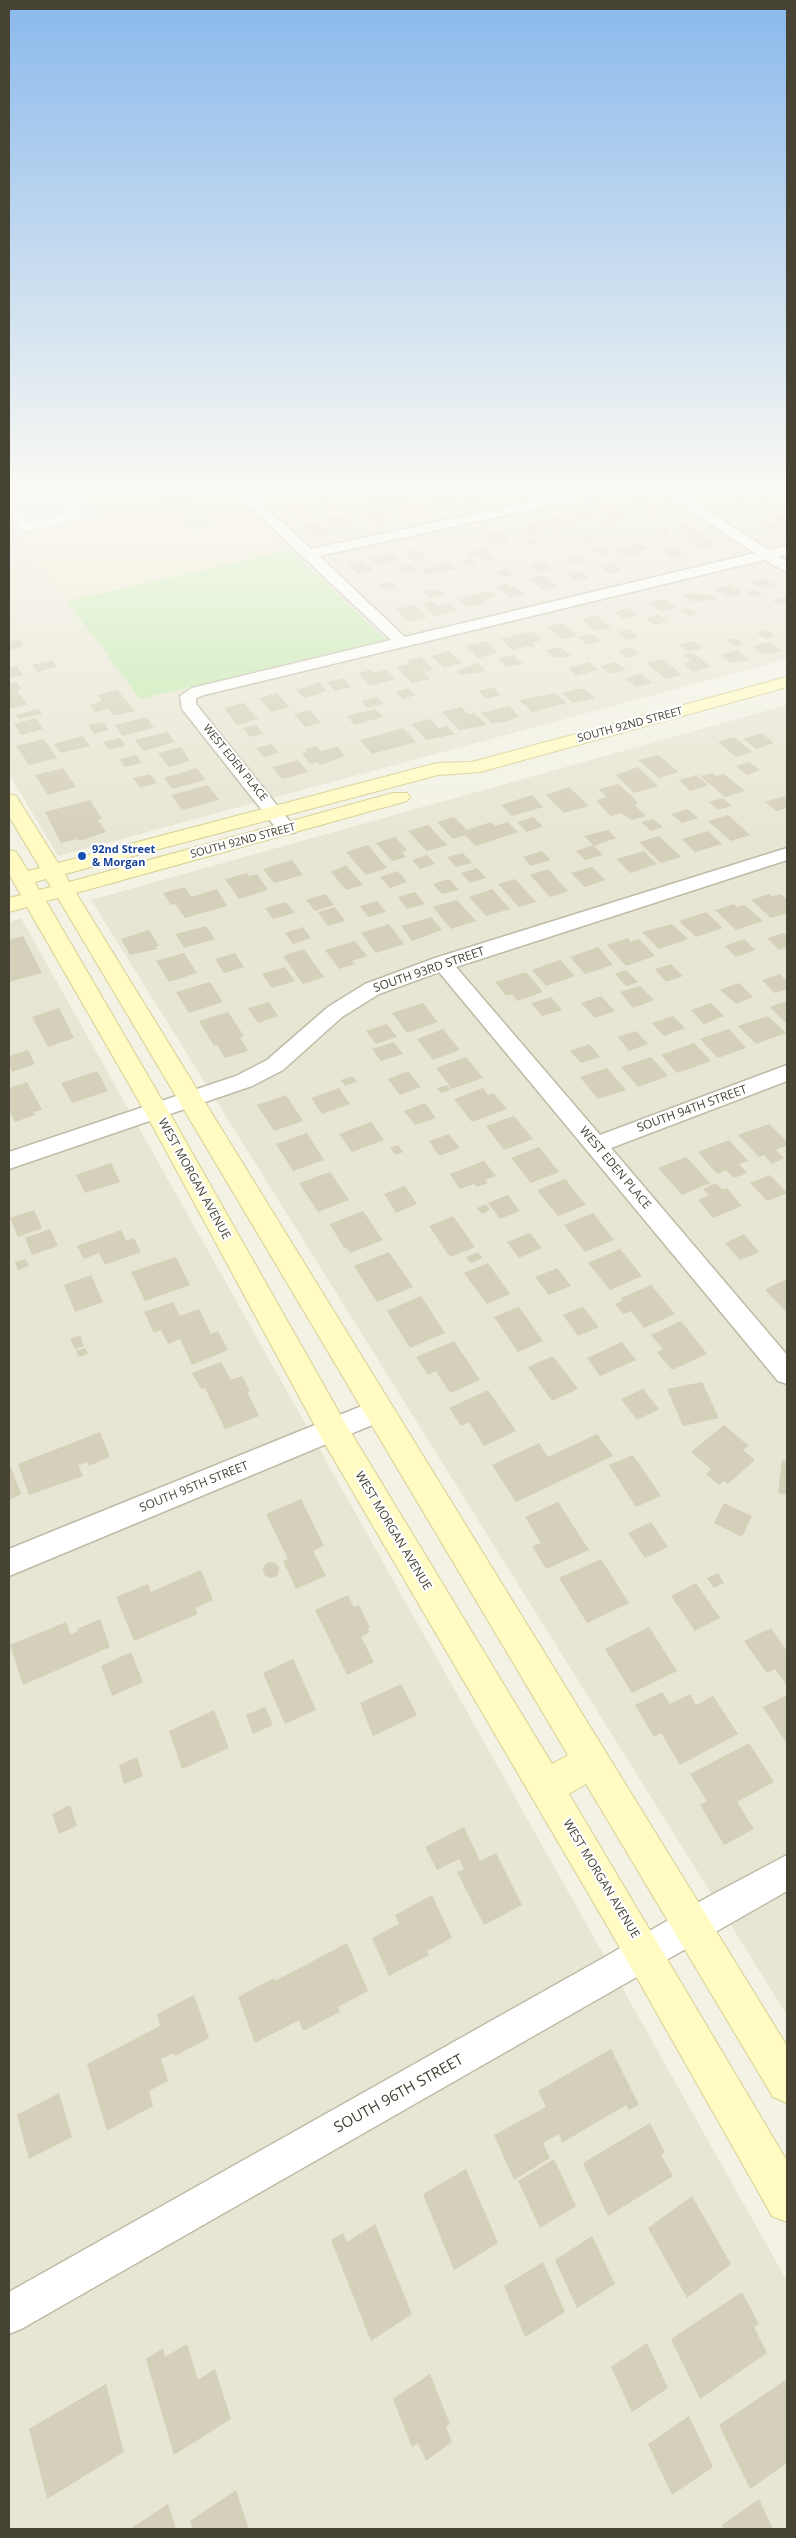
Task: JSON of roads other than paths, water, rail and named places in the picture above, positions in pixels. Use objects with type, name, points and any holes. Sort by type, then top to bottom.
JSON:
[{"type":"street","points":[[358,600],[402,642],[576,600]]},
{"type":"street","name":"WEST EDEN PLACE","points":[[287,829],[188,705],[188,696],[198,691],[402,642]]},
{"type":"street","name":"SOUTH 92ND STREET","points":[[28,883],[273,811],[437,769],[472,768],[787,682]]},
{"type":"street","name":"SOUTH 92ND STREET","points":[[28,883],[287,829],[446,785],[472,768]]},
{"type":"street","name":"WEST MORGAN AVENUE","points":[[12,810],[28,883],[333,1430],[784,2186]]},
{"type":"street","name":"SOUTH 93RD STREET","points":[[9,1161],[244,1082],[275,1065],[336,1012],[372,989],[442,963],[787,854]]},
{"type":"street","name":"WEST MORGAN AVENUE","points":[[28,883],[107,962],[787,2083]]},
{"type":"street","points":[[77,971],[107,962]]},
{"type":"street","name":"WEST EDEN PLACE","points":[[442,963],[787,1373]]},
{"type":"street","name":"SOUTH 94TH STREET","points":[[596,1145],[787,1073]]},
{"type":"street","name":"SOUTH 95TH STREET","points":[[9,1563],[379,1410]]},
{"type":"street","points":[[546,1787],[592,1761]]},
{"type":"street","name":"SOUTH 96TH STREET","points":[[9,2314],[645,1955],[787,1872]]},
{"type":"place","name":"92nd Street & Morgan","points":[[82,856]]}]
